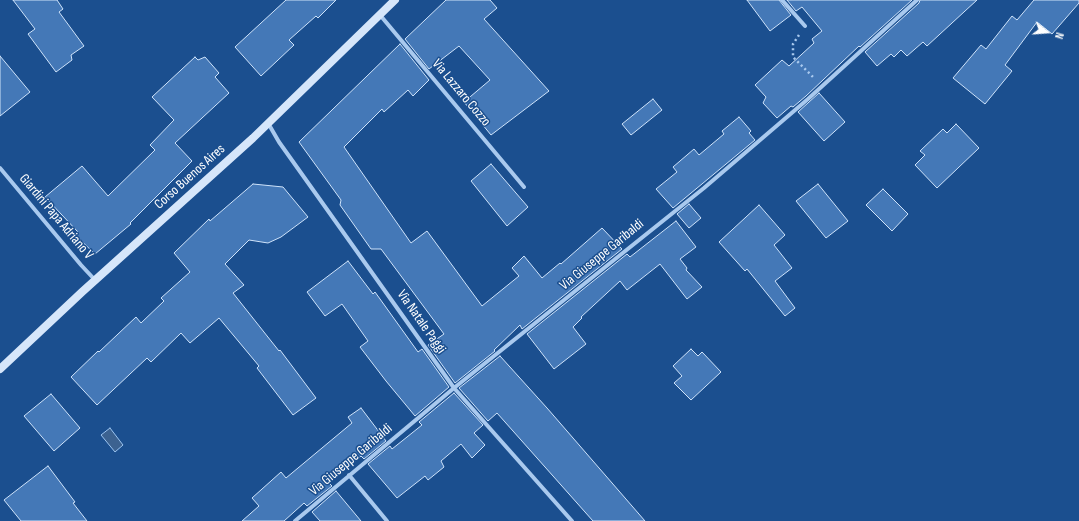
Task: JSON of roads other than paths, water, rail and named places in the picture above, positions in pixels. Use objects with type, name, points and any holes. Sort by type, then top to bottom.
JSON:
[{"type":"street","name":"Corso Buenos Aires","points":[[0,369],[95,280],[268,123],[395,0]]},
{"type":"street","points":[[782,0],[805,26]]},
{"type":"street","name":"Via Giuseppe Garibaldi","points":[[295,521],[454,388],[704,188],[822,86],[917,0]]},
{"type":"street","name":"Via Lazzaro Cozzo","points":[[380,15],[524,187]]},
{"type":"street","name":"Via Natale Paggi","points":[[268,123],[454,388],[572,521]]},
{"type":"street","name":"Giardini Papa Adriano V","points":[[0,168],[95,280]]},
{"type":"street","points":[[349,475],[387,521]]},
{"type":"water","points":[[110,428],[123,445],[115,452],[101,435]]}]
